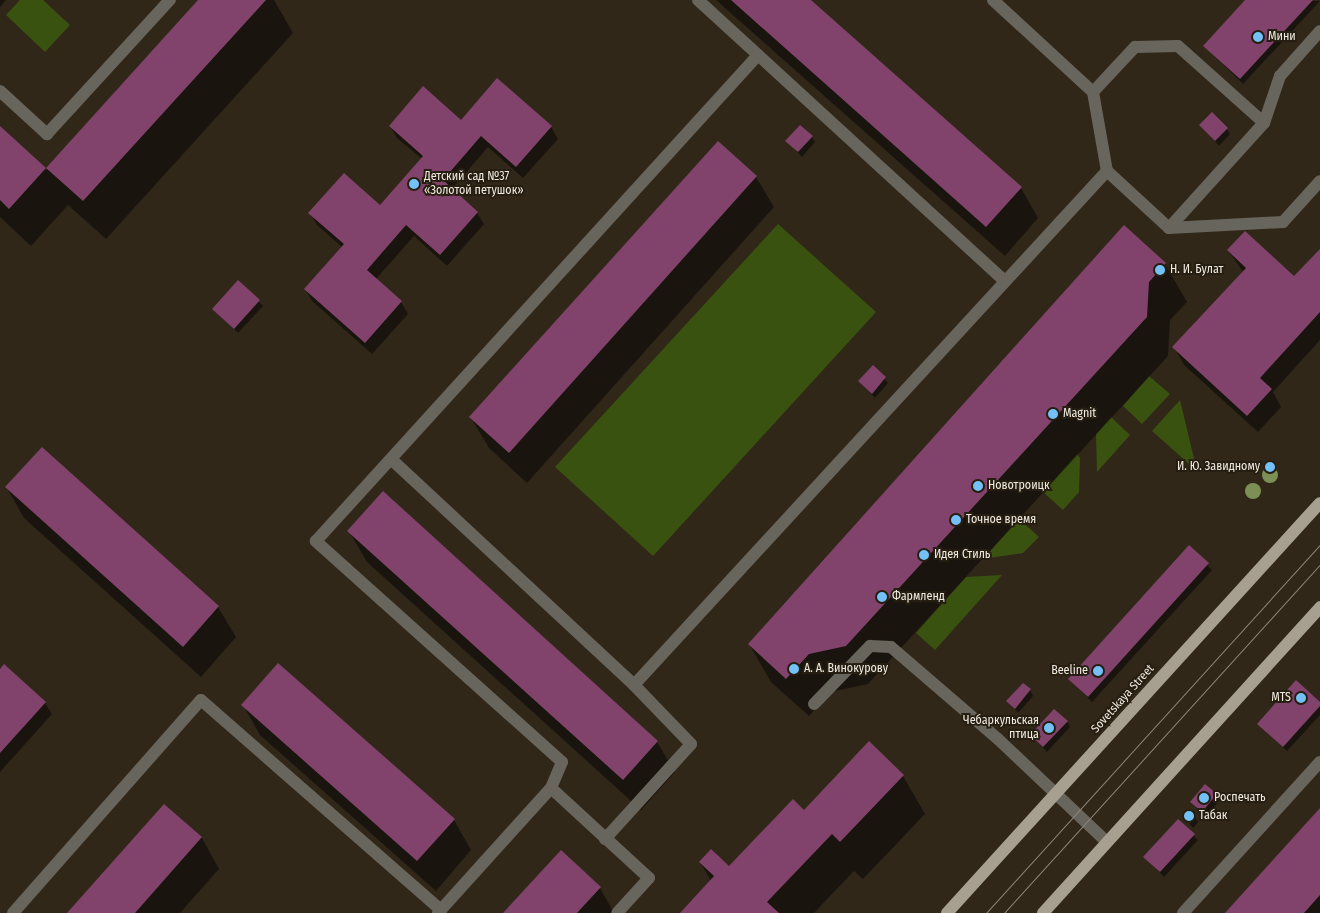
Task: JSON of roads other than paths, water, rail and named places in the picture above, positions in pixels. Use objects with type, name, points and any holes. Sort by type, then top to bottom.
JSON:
[{"type":"main road","name":"Sovetskaya Street","points":[[946,913],[1320,503]]},
{"type":"main road","points":[[1043,913],[1317,615]]},
{"type":"lane","points":[[0,91],[47,134],[170,0]]},
{"type":"lane","points":[[698,0],[1005,281]]},
{"type":"lane","points":[[993,0],[1093,92],[1107,171],[1169,228],[1283,222],[1320,181]]},
{"type":"lane","points":[[1169,228],[1264,123],[1280,76],[1320,31]]},
{"type":"lane","points":[[1093,92],[1135,47],[1178,46],[1264,123]]},
{"type":"lane","points":[[13,913],[201,700],[439,912],[551,788],[562,762],[316,541],[758,55]]},
{"type":"lane","points":[[634,685],[1107,171]]},
{"type":"lane","points":[[391,459],[634,685],[691,744],[606,838]]},
{"type":"lane","points":[[814,704],[870,646],[891,647],[984,727],[1107,842]]},
{"type":"lane","points":[[1183,913],[1320,762]]},
{"type":"lane","points":[[551,788],[649,878],[617,913]]},
{"type":"tram line","points":[[986,913],[1320,545]]},
{"type":"tram line","points":[[1004,913],[1320,565]]},
{"type":"place","name":"Мини","points":[[1258,37]]},
{"type":"place","name":"Детский сад №37 «Золотой петушок»","points":[[414,184]]},
{"type":"place","name":"Н. И. Булат","points":[[1160,270]]},
{"type":"place","name":"Magnit","points":[[1053,414]]},
{"type":"place","name":"И. Ю. Завидному","points":[[1270,467]]},
{"type":"place","name":"Новотроицк","points":[[978,486]]},
{"type":"place","name":"Точное время","points":[[956,520]]},
{"type":"place","name":"Идея Стиль","points":[[924,555]]},
{"type":"place","name":"Фармленд","points":[[882,597]]},
{"type":"place","name":"А. А. Винокурову","points":[[794,669]]},
{"type":"place","name":"Beeline","points":[[1098,671]]},
{"type":"place","name":"MTS","points":[[1301,698]]},
{"type":"place","name":"Чебаркульская птица","points":[[1049,728]]},
{"type":"place","name":"Роспечать","points":[[1204,798]]},
{"type":"place","name":"Табак","points":[[1189,816]]}]
